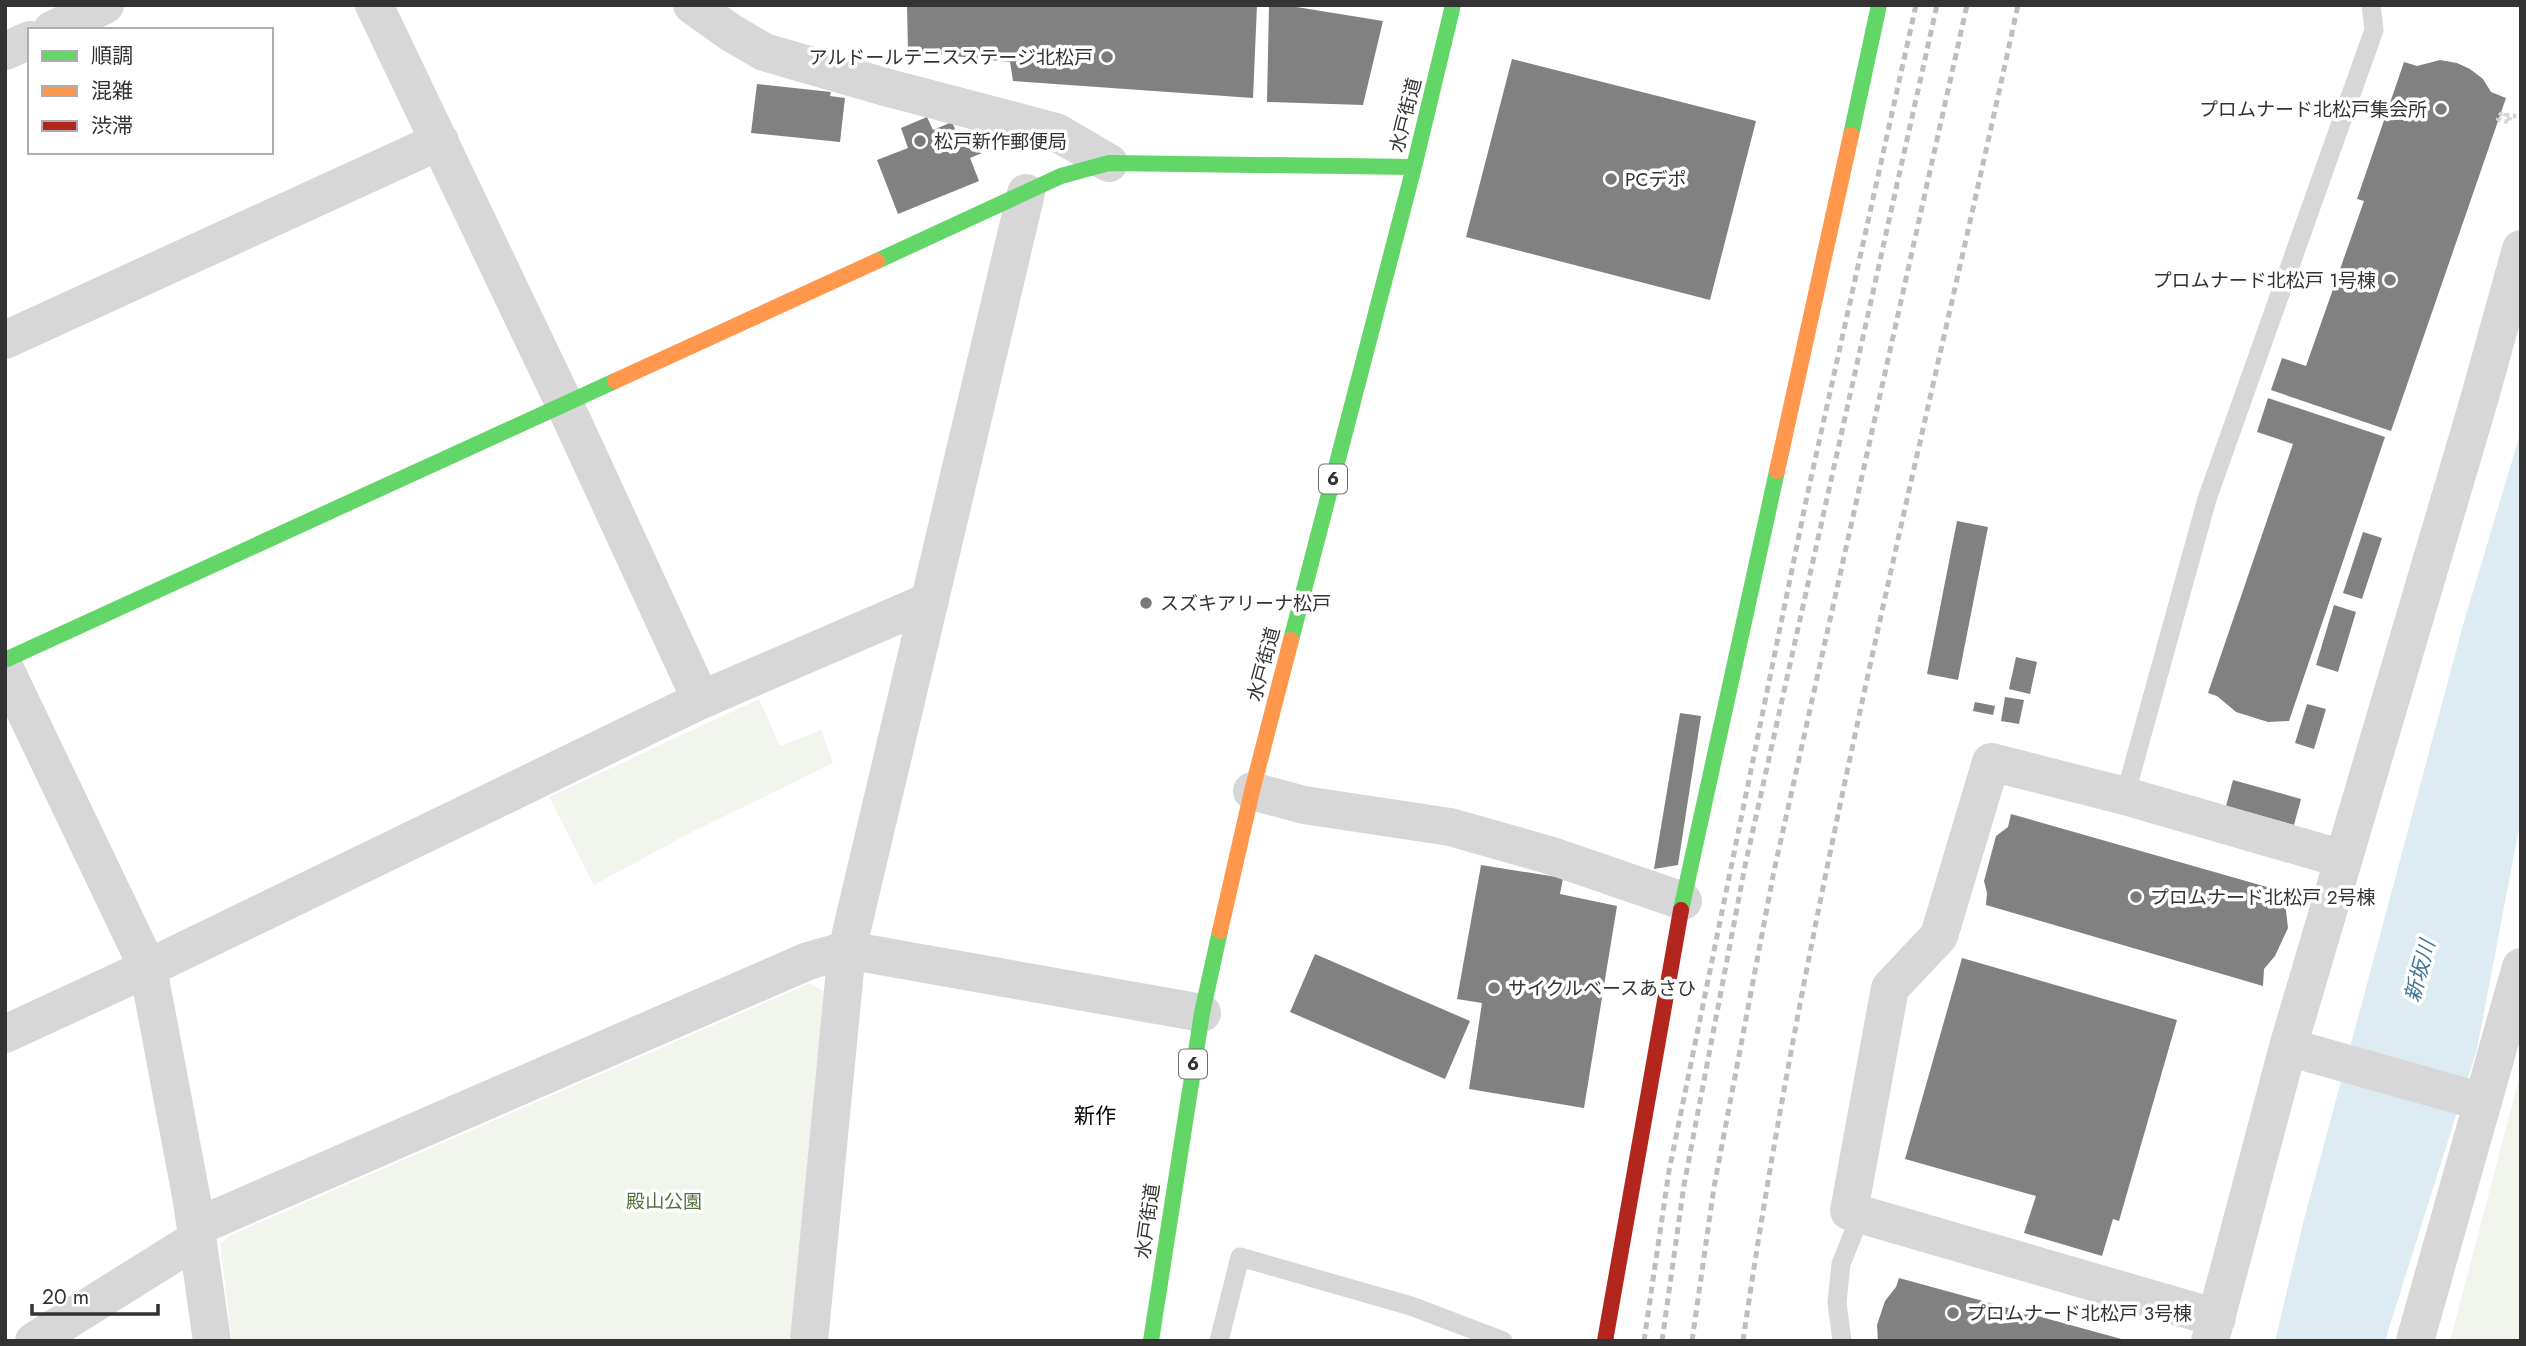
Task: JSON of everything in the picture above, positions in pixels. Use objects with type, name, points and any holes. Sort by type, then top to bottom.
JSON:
[{"type":"main road","name":"水戸街道","points":[[1151,1341],[1202,1013],[1252,791],[1414,167],[1453,5]]},
{"type":"main road","points":[[1605,1341],[1683,901],[1879,5]]},
{"type":"main road","points":[[5,660],[1061,176],[1109,163],[1414,167]]},
{"type":"street","points":[[56,28],[105,5]]},
{"type":"street","points":[[374,5],[565,405],[701,700]]},
{"type":"street","points":[[692,5],[738,19],[764,52],[1056,132],[1109,163]]},
{"type":"street","points":[[5,51],[28,41]]},
{"type":"street","points":[[5,340],[440,141]]},
{"type":"street","points":[[809,1341],[847,950],[1026,193]]},
{"type":"street","points":[[2343,859],[2125,796],[1991,762],[1939,936],[1890,988],[1849,1211],[2213,1329],[2288,1047],[2479,400],[2521,249]]},
{"type":"street","points":[[5,1034],[148,968],[701,700],[930,601]]},
{"type":"street","points":[[5,669],[148,968],[196,1233],[212,1341]]},
{"type":"street","points":[[1252,791],[1304,805],[1450,827],[1552,856],[1683,901]]},
{"type":"street","points":[[34,1341],[196,1233],[808,961],[847,950],[1202,1013]]},
{"type":"street","points":[[2414,1341],[2521,967]]},
{"type":"street","points":[[2288,1047],[2483,1102]]},
{"type":"lane","points":[[2125,796],[2207,499],[2374,30],[2371,5]]},
{"type":"lane","points":[[1842,1341],[1837,1302],[1841,1264],[1861,1214]]},
{"type":"lane","points":[[1219,1341],[1240,1256],[1411,1306],[1503,1341]]},
{"type":"path","points":[[2507,113],[2521,117]]},
{"type":"green space","points":[[759,699],[780,746],[821,730],[833,763],[686,835],[594,885],[549,797]]},
{"type":"green space","name":"殿山公園","points":[[810,983],[826,993],[793,1341],[232,1341],[220,1244],[233,1234]]},
{"type":"green space","points":[[2521,1071],[2521,1341],[2450,1341]]},
{"type":"water","name":"新坂川","points":[[2521,431],[2521,818],[2477,1049],[2385,1341],[2275,1341],[2303,1223],[2463,625]]},
{"type":"building","name":"アルドールテニスステージ北松戸","points":[[907,5],[1257,5],[1253,98],[1013,81],[1010,62],[908,51]]},
{"type":"building","points":[[1269,5],[1383,21],[1363,105],[1267,102]]},
{"type":"building","name":"PCデポ","points":[[1512,59],[1756,121],[1710,300],[1466,237]]},
{"type":"building","name":"プロムナード北松戸 1号棟","points":[[2440,60],[2470,69],[2483,79],[2491,92],[2506,98],[2391,431],[2271,390],[2282,358],[2306,366],[2364,201],[2357,199],[2404,62],[2417,66]]},
{"type":"building","points":[[757,84],[831,92],[830,96],[845,98],[840,142],[751,133]]},
{"type":"building","points":[[927,117],[933,130],[952,122],[958,136],[973,130],[982,153],[970,158],[979,181],[898,214],[877,160],[908,148],[901,128]]},
{"type":"building","points":[[2268,398],[2385,437],[2289,721],[2268,722],[2236,712],[2217,696],[2208,693],[2293,444],[2257,432]]},
{"type":"building","points":[[1957,521],[1988,527],[1958,680],[1927,674]]},
{"type":"building","points":[[2363,532],[2382,538],[2362,599],[2343,593]]},
{"type":"building","points":[[2334,605],[2356,612],[2338,672],[2316,665]]},
{"type":"building","points":[[2016,657],[2037,662],[2030,694],[2009,689]]},
{"type":"building","points":[[2005,697],[2024,700],[2019,724],[2001,721]]},
{"type":"building","points":[[1975,702],[1995,706],[1993,715],[1973,711]]},
{"type":"building","points":[[2307,704],[2326,709],[2314,749],[2295,743]]},
{"type":"building","points":[[1680,713],[1701,716],[1678,865],[1654,869]]},
{"type":"building","points":[[2233,780],[2301,799],[2294,825],[2226,806]]},
{"type":"building","name":"プロムナード北松戸 2号棟","points":[[2011,814],[2288,893],[2285,902],[2288,928],[2275,956],[2264,969],[2263,986],[1986,905],[1984,881],[1996,836],[2008,827]]},
{"type":"building","points":[[1481,865],[1563,878],[1560,894],[1617,906],[1584,1108],[1469,1089],[1482,1003],[1457,999]]},
{"type":"building","points":[[1315,954],[1470,1021],[1445,1079],[1290,1012]]},
{"type":"building","points":[[1962,958],[2177,1020],[2119,1221],[2113,1219],[2102,1256],[2024,1233],[2036,1196],[1905,1159]]},
{"type":"building","name":"プロムナード北松戸 3号棟","points":[[1899,1278],[2125,1341],[1878,1341],[1877,1325],[1885,1301],[1896,1287]]},
{"type":"railway","points":[[1644,1341],[1669,1171],[1807,496],[1916,5]]},
{"type":"railway","points":[[1662,1341],[1684,1185],[1745,866],[1937,5]]},
{"type":"railway","points":[[1692,1341],[1714,1187],[1774,871],[1967,5]]},
{"type":"railway","points":[[1743,1341],[1800,1005],[1833,838],[2018,5]]},
{"type":"traffic: fast","points":[[1291,640],[1414,167],[1453,5]]},
{"type":"traffic: fast","points":[[1851,135],[1879,5]]},
{"type":"traffic: fast","points":[[877,261],[1061,176],[1109,163],[1414,167]]},
{"type":"traffic: fast","points":[[5,660],[615,381]]},
{"type":"traffic: fast","points":[[1681,910],[1777,471]]},
{"type":"traffic: fast","points":[[1151,1341],[1202,1013],[1220,931]]},
{"type":"traffic: slow","points":[[1777,471],[1851,135]]},
{"type":"traffic: slow","points":[[615,381],[877,261]]},
{"type":"traffic: slow","points":[[1220,931],[1291,640]]},
{"type":"traffic: jam","points":[[1605,1341],[1681,910]]},
{"type":"place","name":"アルドールテニスステージ北松戸","points":[[1107,57]]},
{"type":"place","name":"プロムナード北松戸集会所","points":[[2441,109]]},
{"type":"place","name":"松戸新作郵便局","points":[[920,141]]},
{"type":"place","name":"PCデポ","points":[[1611,179]]},
{"type":"place","name":"プロムナード北松戸 1号棟","points":[[2390,280]]},
{"type":"place","name":"スズキアリーナ松戸","points":[[1146,603]]},
{"type":"place","name":"プロムナード北松戸 2号棟","points":[[2136,897]]},
{"type":"place","name":"サイクルベースあさひ","points":[[1494,988]]},
{"type":"place","name":"プロムナード北松戸 3号棟","points":[[1953,1313]]},
{"type":"district","name":"新作","points":[[1095,1116]]}]
